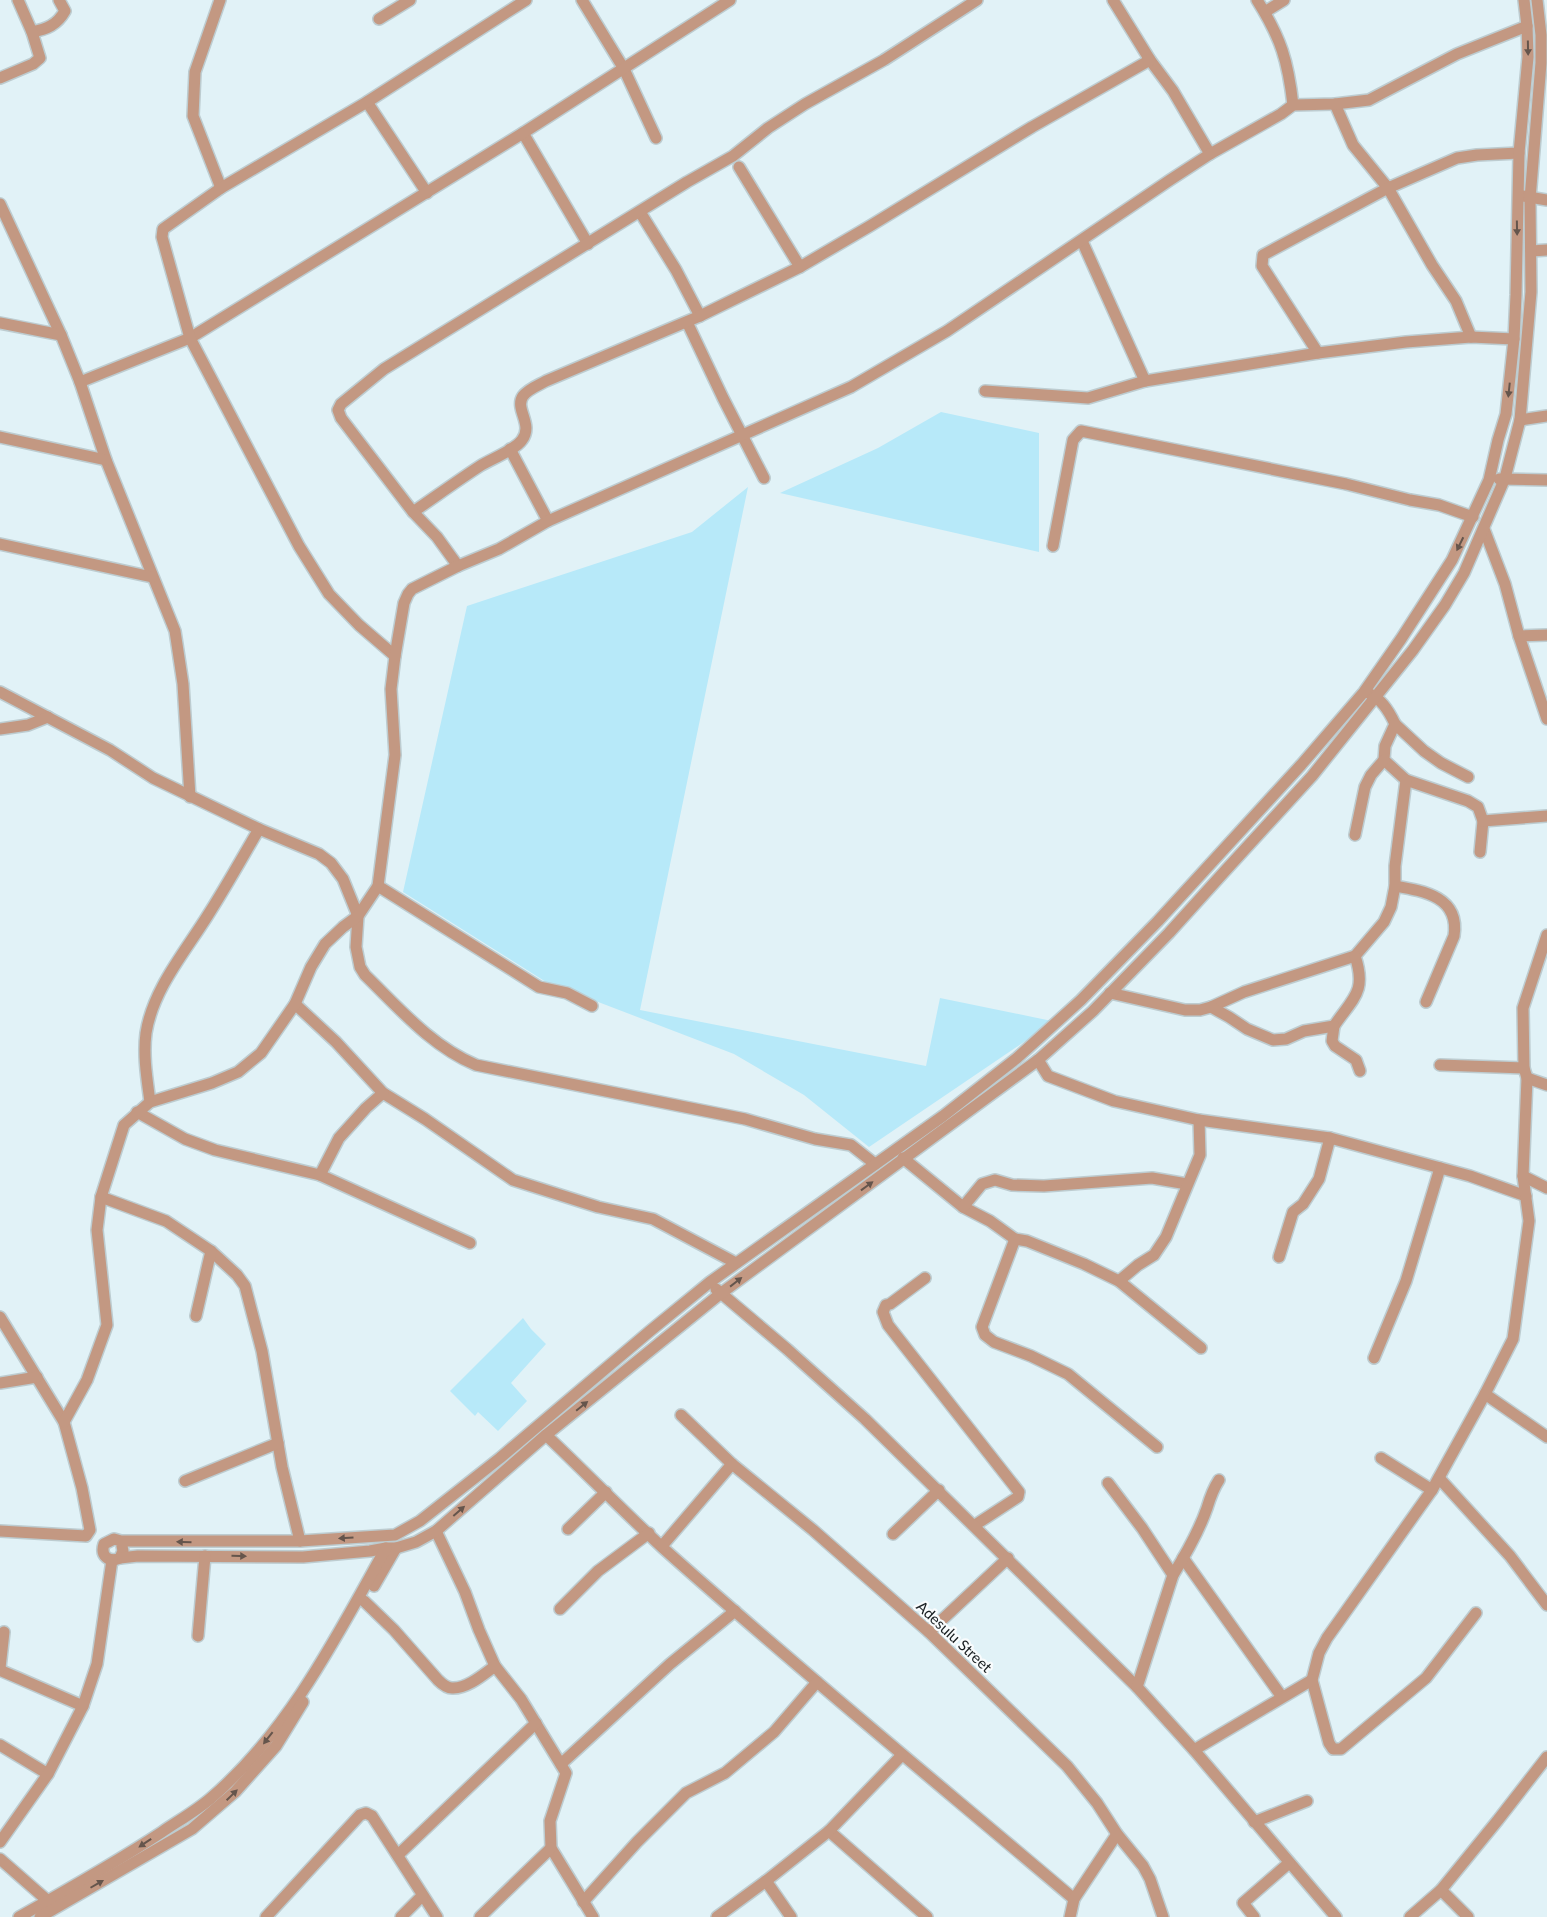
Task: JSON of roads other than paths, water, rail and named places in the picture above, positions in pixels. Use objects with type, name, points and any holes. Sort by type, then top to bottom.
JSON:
[{"type":"street","points":[[0,78],[33,64],[40,58],[32,32],[18,0]]},
{"type":"street","points":[[32,32],[48,28],[61,18],[65,11],[59,0]]},
{"type":"street","points":[[220,0],[195,72],[193,116],[221,188]]},
{"type":"street","points":[[379,19],[410,0]]},
{"type":"street","points":[[394,656],[358,625],[329,594],[299,546],[190,338],[162,236],[163,229],[221,188],[367,102],[526,0]]},
{"type":"street","points":[[582,0],[624,69],[656,138]]},
{"type":"street","points":[[80,382],[190,338],[524,133],[624,69],[713,4],[730,0]]},
{"type":"street","points":[[458,566],[437,537],[413,512],[341,418],[338,410],[339,407],[384,369],[687,182],[733,156],[775,123],[884,60],[977,0]]},
{"type":"street","points":[[1113,0],[1150,60],[1173,91],[1210,154]]},
{"type":"street","points":[[1257,0],[1284,51],[1293,105]]},
{"type":"street","points":[[1265,12],[1284,0]]},
{"type":"street","points":[[1524,0],[1528,57],[1519,153],[1514,339],[1506,414],[1489,480],[1452,560],[1364,692],[1164,915],[1081,1000],[1017,1058],[942,1116],[710,1282],[500,1458],[420,1521],[395,1535],[300,1541],[114,1540],[104,1544],[102,1549],[103,1554],[107,1558],[116,1559],[138,1556],[303,1557],[391,1548],[416,1542],[436,1531],[546,1435],[720,1294],[1038,1060],[1110,993],[1169,933],[1306,783],[1413,650],[1445,605],[1464,573],[1505,478],[1520,420],[1528,336],[1532,251],[1530,198],[1540,108],[1541,36],[1537,0]]},
{"type":"street","points":[[64,1422],[87,1380],[106,1325],[97,1230],[101,1197],[124,1124],[150,1102],[212,1083],[238,1072],[261,1054],[296,1004],[311,967],[325,944],[343,926],[358,916],[378,886],[395,755],[391,689],[394,656],[404,603],[412,590],[458,566],[499,548],[548,521],[851,387],[947,331],[1210,154],[1293,105],[1335,104],[1368,100],[1457,54],[1527,26]]},
{"type":"street","points":[[413,512],[479,467],[520,443],[526,432],[521,403],[523,396],[528,390],[687,322],[800,267],[1032,126],[1150,60]]},
{"type":"street","points":[[1525,98],[1540,108]]},
{"type":"street","points":[[367,102],[427,193]]},
{"type":"street","points":[[1335,104],[1353,145],[1388,188],[1432,265],[1456,301],[1472,337]]},
{"type":"street","points":[[524,133],[588,244]]},
{"type":"street","points":[[1318,353],[1262,266],[1263,256],[1388,188],[1457,158],[1519,153]]},
{"type":"street","points":[[739,167],[800,267]]},
{"type":"street","points":[[1517,194],[1547,200]]},
{"type":"street","points":[[0,204],[61,335],[80,382],[106,460],[175,631],[183,684],[190,797]]},
{"type":"street","points":[[640,212],[676,270],[700,316]]},
{"type":"street","points":[[1082,241],[1145,381]]},
{"type":"street","points":[[1532,251],[1547,250]]},
{"type":"street","points":[[687,322],[764,478]]},
{"type":"street","points":[[0,323],[61,335]]},
{"type":"street","points":[[985,391],[1088,398],[1145,381],[1318,353],[1406,342],[1472,337],[1514,339]]},
{"type":"street","points":[[1520,420],[1547,416]]},
{"type":"street","points":[[1053,546],[1073,440],[1081,431],[1346,484],[1438,505],[1473,517]]},
{"type":"street","points":[[0,438],[106,460]]},
{"type":"street","points":[[510,449],[548,521]]},
{"type":"street","points":[[1489,480],[1505,478],[1547,480]]},
{"type":"street","points":[[1484,529],[1505,584],[1519,636],[1547,719]]},
{"type":"street","points":[[0,544],[152,577]]},
{"type":"street","points":[[1519,636],[1547,635]]},
{"type":"street","points":[[0,692],[110,750],[153,778],[259,829],[319,854],[331,863],[343,879],[358,916],[356,947],[360,967],[365,975],[428,1036],[464,1060],[476,1065],[745,1119],[815,1139],[852,1145],[875,1164]]},
{"type":"street","points":[[1364,692],[1376,697],[1395,724],[1424,752],[1468,778]]},
{"type":"street","points":[[0,729],[28,725],[48,717]]},
{"type":"street","points":[[1355,835],[1365,787],[1371,775],[1384,760],[1385,746],[1395,724]]},
{"type":"street","points":[[1384,760],[1406,780],[1472,803],[1478,807],[1483,821],[1480,852]]},
{"type":"street","points":[[1110,993],[1185,1010],[1200,1010],[1244,992],[1355,956],[1384,922],[1391,907],[1395,886],[1395,866],[1406,780]]},
{"type":"street","points":[[1483,821],[1547,816]]},
{"type":"street","points":[[150,1102],[145,1061],[146,1033],[154,1005],[166,981],[259,829]]},
{"type":"street","points":[[378,886],[539,987],[567,993],[592,1006]]},
{"type":"street","points":[[1395,886],[1424,891],[1445,903],[1453,918],[1454,936],[1426,1002]]},
{"type":"street","points":[[1476,1613],[1426,1678],[1340,1749],[1333,1750],[1329,1744],[1312,1680],[1319,1653],[1327,1638],[1432,1490],[1513,1339],[1528,1221],[1523,1176],[1526,1073],[1523,1008],[1547,935]]},
{"type":"street","points":[[1355,956],[1360,970],[1360,989],[1334,1026],[1332,1041],[1335,1046],[1356,1060],[1360,1071]]},
{"type":"street","points":[[296,1004],[336,1042],[383,1093],[425,1118],[513,1180],[598,1207],[653,1219],[736,1263]]},
{"type":"street","points":[[1211,1007],[1247,1029],[1273,1040],[1286,1038],[1304,1031],[1334,1026]]},
{"type":"street","points":[[1038,1060],[1048,1076],[1114,1102],[1199,1120],[1330,1138],[1470,1176],[1526,1196]]},
{"type":"street","points":[[1440,1065],[1526,1073],[1547,1085]]},
{"type":"street","points":[[320,1175],[339,1138],[366,1108],[383,1093]]},
{"type":"street","points":[[137,1112],[184,1140],[215,1150],[320,1175],[470,1243]]},
{"type":"street","points":[[1119,1282],[1138,1265],[1154,1255],[1166,1237],[1187,1184],[1198,1165],[1200,1155],[1199,1120]]},
{"type":"street","points":[[1280,1257],[1294,1212],[1303,1204],[1319,1179],[1330,1138]]},
{"type":"street","points":[[903,1158],[963,1207],[1015,1239],[1027,1241],[1084,1264],[1119,1282],[1201,1348]]},
{"type":"street","points":[[1374,1358],[1406,1281],[1440,1168]]},
{"type":"street","points":[[1523,1176],[1547,1188]]},
{"type":"street","points":[[963,1207],[982,1184],[995,1180],[1012,1185],[1044,1186],[1152,1178],[1187,1184]]},
{"type":"street","points":[[101,1197],[166,1221],[211,1250],[241,1280],[248,1293],[262,1351],[278,1443],[300,1541]]},
{"type":"street","points":[[1015,1239],[982,1327],[985,1335],[994,1342],[1031,1356],[1068,1374],[1157,1446]]},
{"type":"street","points":[[196,1316],[211,1250]]},
{"type":"street","points":[[926,1278],[886,1305],[883,1312],[888,1325],[1019,1492],[1018,1497],[975,1525]]},
{"type":"street","points":[[710,1282],[720,1294],[787,1348],[865,1419],[975,1525],[1137,1687],[1194,1750],[1288,1863],[1336,1917]]},
{"type":"street","points":[[0,1317],[64,1422],[82,1488],[89,1534]]},
{"type":"street","points":[[0,1382],[37,1377]]},
{"type":"street","points":[[1485,1394],[1547,1437]]},
{"type":"street","name":"Adesulu Street","points":[[681,1415],[732,1464],[813,1530],[929,1632],[1067,1766],[1098,1803],[1117,1834],[1150,1878],[1163,1917]]},
{"type":"street","points":[[546,1435],[649,1534],[735,1611],[902,1755],[1074,1899]]},
{"type":"street","points":[[185,1481],[278,1443]]},
{"type":"street","points":[[1381,1458],[1432,1490]]},
{"type":"street","points":[[662,1546],[732,1464]]},
{"type":"street","points":[[1438,1478],[1510,1556],[1547,1605]]},
{"type":"street","points":[[1137,1687],[1173,1575],[1183,1558],[1219,1480]]},
{"type":"street","points":[[1108,1483],[1142,1528],[1173,1575]]},
{"type":"street","points":[[893,1534],[939,1490]]},
{"type":"street","points":[[568,1528],[606,1492]]},
{"type":"street","points":[[436,1531],[465,1592],[495,1666],[536,1723],[561,1764],[566,1776],[553,1807],[550,1821],[551,1848],[592,1917]]},
{"type":"street","points":[[0,1532],[86,1536],[89,1534]]},
{"type":"street","points":[[89,1534],[104,1544]]},
{"type":"street","points":[[560,1609],[598,1571],[649,1534]]},
{"type":"street","points":[[0,1842],[48,1774],[83,1706],[97,1664],[116,1559],[123,1551],[121,1541]]},
{"type":"street","points":[[40,1917],[192,1829],[235,1792],[276,1746],[364,1601],[391,1548]]},
{"type":"street","points":[[19,1917],[115,1863],[204,1803],[226,1784],[267,1741],[302,1692],[391,1548]]},
{"type":"street","points":[[198,1636],[205,1556]]},
{"type":"street","points":[[929,1632],[1008,1558]]},
{"type":"street","points":[[1183,1558],[1282,1697]]},
{"type":"street","points":[[364,1601],[394,1630],[438,1680],[446,1686],[453,1688],[470,1682],[495,1666]]},
{"type":"street","points":[[561,1764],[670,1664],[735,1611]]},
{"type":"street","points":[[4,1632],[0,1668],[2,1671],[83,1706]]},
{"type":"street","points":[[1194,1750],[1312,1680]]},
{"type":"street","points":[[583,1902],[637,1842],[686,1793],[724,1773],[774,1732],[818,1682]]},
{"type":"street","points":[[398,1855],[536,1723]]},
{"type":"street","points":[[0,1745],[48,1774]]},
{"type":"street","points":[[717,1917],[829,1831],[902,1755]]},
{"type":"street","points":[[1410,1917],[1441,1890],[1547,1757]]},
{"type":"street","points":[[1254,1822],[1307,1801]]},
{"type":"street","points":[[266,1917],[360,1815],[366,1813],[372,1816],[436,1917]]},
{"type":"street","points":[[829,1831],[927,1917]]},
{"type":"street","points":[[1070,1917],[1074,1899],[1117,1834]]},
{"type":"street","points":[[480,1917],[551,1848]]},
{"type":"street","points":[[0,1859],[48,1900]]},
{"type":"street","points":[[1254,1917],[1243,1903],[1288,1863]]},
{"type":"street","points":[[766,1881],[791,1917]]},
{"type":"street","points":[[1441,1890],[1468,1917]]},
{"type":"street","points":[[401,1917],[422,1896]]}]
